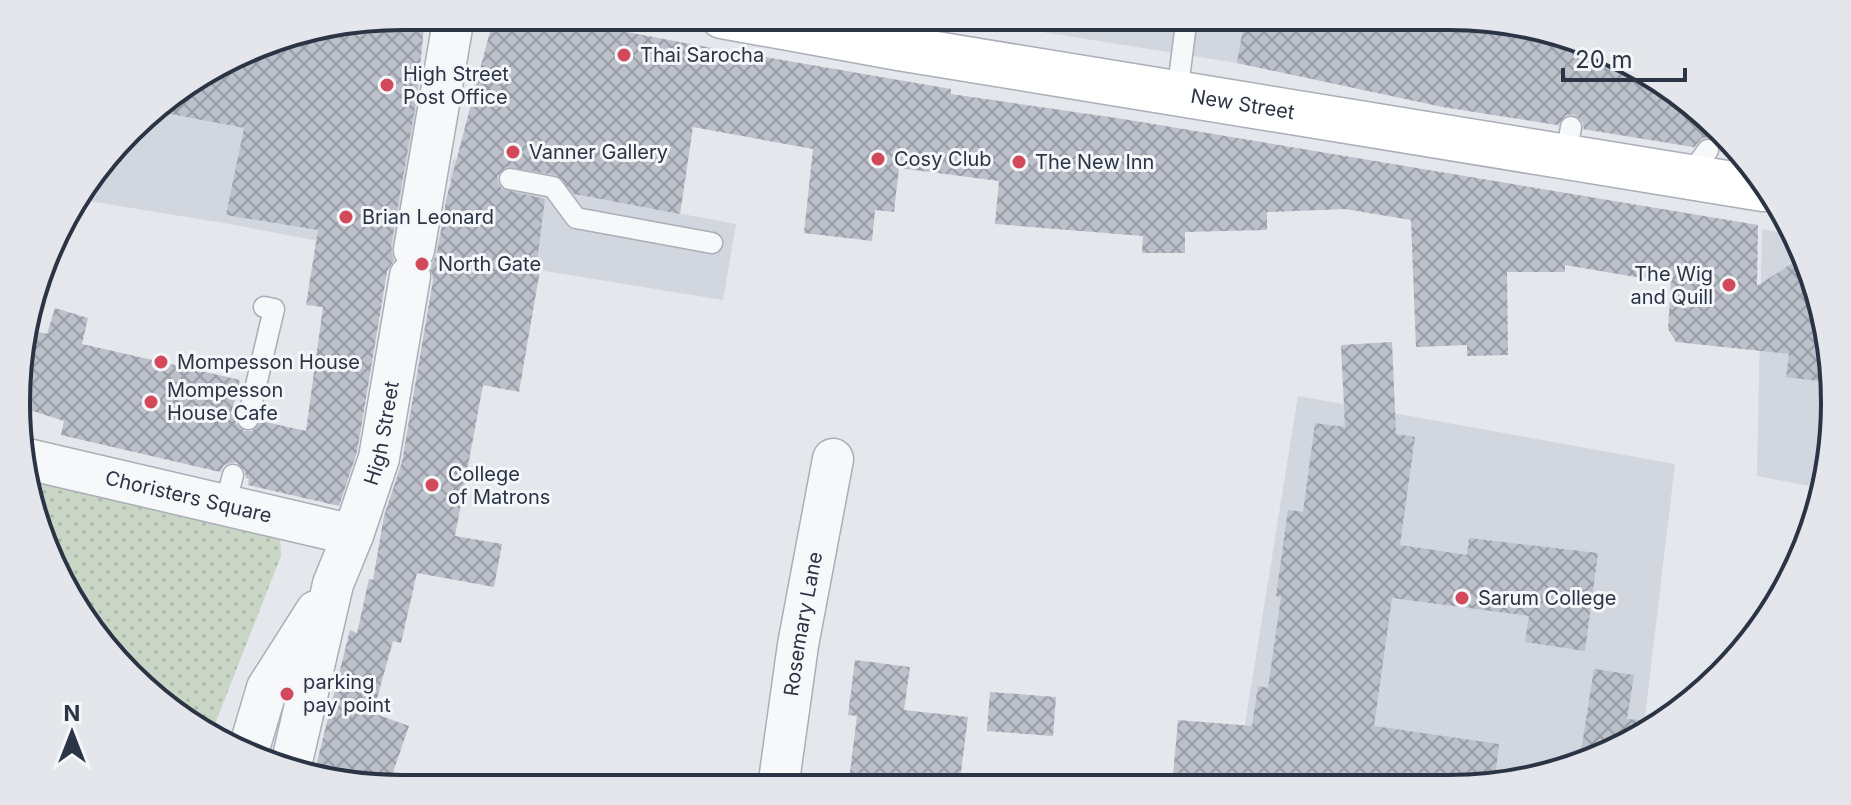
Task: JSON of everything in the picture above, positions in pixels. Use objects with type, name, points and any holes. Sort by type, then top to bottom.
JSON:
[{"type":"street","name":"High Street","points":[[333,584],[379,458],[412,263],[440,166],[453,30]]},
{"type":"street","name":"New Street","points":[[804,30],[1177,94],[1569,142],[1698,163],[1745,178]]},
{"type":"street","name":"Rosemary Lane","points":[[780,775],[798,645],[833,459]]},
{"type":"street","name":"Choristers Square","points":[[34,460],[229,490],[353,535]]},
{"type":"street","points":[[251,743],[267,688],[333,584]]},
{"type":"street","points":[[293,758],[333,584]]},
{"type":"lane","points":[[1177,94],[1185,30]]},
{"type":"lane","points":[[510,179],[553,187],[576,218],[712,243]]},
{"type":"lane","points":[[248,419],[274,309],[264,307]]},
{"type":"shaded area","points":[[424,30],[403,249],[393,247],[392,255],[90,201],[122,157],[157,122],[196,93],[238,68],[283,50],[330,37],[378,31]]},
{"type":"shaded area","points":[[490,30],[615,30],[642,35],[625,123],[579,195],[736,224],[723,300],[434,253],[439,236],[442,237],[454,181],[449,181],[453,159],[458,160]]},
{"type":"shaded area","points":[[1031,30],[1448,30],[1521,37],[1591,58],[1635,80],[1694,122],[1725,152],[1443,107],[1237,63]]},
{"type":"shaded area","points":[[1762,229],[1780,232],[1801,283],[1814,330],[1821,402],[1818,451],[1811,486],[1757,476]]},
{"type":"shaded area","name":"Sarum College","points":[[1298,396],[1675,464],[1645,719],[1591,747],[1545,762],[1497,772],[1448,775],[1237,775]]},
{"type":"green space","points":[[38,481],[280,537],[281,556],[215,724],[157,683],[107,629],[68,567],[50,522]]},
{"type":"building","points":[[424,30],[417,97],[391,246],[394,260],[387,272],[357,452],[339,506],[248,485],[245,471],[236,462],[224,465],[220,472],[61,435],[64,421],[30,410],[37,331],[47,334],[55,308],[88,318],[82,344],[240,380],[231,414],[236,415],[236,423],[244,431],[252,431],[261,421],[306,431],[323,307],[306,305],[318,230],[226,215],[244,128],[168,113],[216,80],[283,50],[354,33]]},
{"type":"building","points":[[490,30],[616,30],[951,89],[951,94],[1123,119],[1758,225],[1757,286],[1794,262],[1814,330],[1820,381],[1786,377],[1789,354],[1676,342],[1668,329],[1671,283],[1565,265],[1565,272],[1507,272],[1508,355],[1467,356],[1467,345],[1416,347],[1411,220],[1345,209],[1267,212],[1267,230],[1185,232],[1185,253],[1142,253],[1143,236],[995,224],[999,181],[899,168],[894,212],[875,210],[872,241],[804,233],[813,149],[693,127],[680,214],[574,194],[556,175],[506,167],[497,176],[502,189],[545,199],[536,269],[540,270],[519,392],[483,385],[455,536],[502,544],[494,587],[417,573],[401,643],[393,641],[373,713],[409,726],[392,775],[330,768],[316,765],[350,630],[357,633],[369,579],[373,580],[384,516],[402,462],[433,280],[430,266],[437,254],[446,200]]},
{"type":"building","points":[[1243,30],[1448,30],[1497,33],[1545,43],[1613,68],[1675,107],[1710,137],[1702,138],[1694,147],[1584,129],[1583,122],[1574,114],[1566,115],[1558,125],[1443,107],[1237,63]]},
{"type":"building","points":[[1392,342],[1396,434],[1415,437],[1400,545],[1467,555],[1469,538],[1598,553],[1585,651],[1525,642],[1529,616],[1392,598],[1374,726],[1499,744],[1496,772],[1448,775],[1173,775],[1178,720],[1252,726],[1258,686],[1268,688],[1281,597],[1276,596],[1288,510],[1303,512],[1315,423],[1345,427],[1341,345]]},
{"type":"building","points":[[855,660],[910,667],[904,710],[968,717],[961,775],[850,775],[857,716],[848,715]]},
{"type":"building","points":[[1594,669],[1634,675],[1627,719],[1642,720],[1581,750]]},
{"type":"building","points":[[990,692],[1056,697],[1053,736],[987,731]]},
{"type":"place","name":"Thai Sarocha","points":[[624,55]]},
{"type":"place","name":"High Street Post Office","points":[[387,85]]},
{"type":"place","name":"Vanner Gallery","points":[[513,152]]},
{"type":"place","name":"Cosy Club","points":[[878,159]]},
{"type":"place","name":"The New Inn","points":[[1019,162]]},
{"type":"place","name":"Brian Leonard","points":[[346,217]]},
{"type":"place","name":"North Gate","points":[[422,264]]},
{"type":"place","name":"The Wig and Quill","points":[[1729,285]]},
{"type":"place","name":"Mompesson House","points":[[161,362]]},
{"type":"place","name":"Mompesson House Cafe","points":[[151,402]]},
{"type":"place","name":"College of Matrons","points":[[432,485]]},
{"type":"place","name":"Sarum College","points":[[1462,598]]},
{"type":"place","name":"parking pay point","points":[[287,694]]}]
